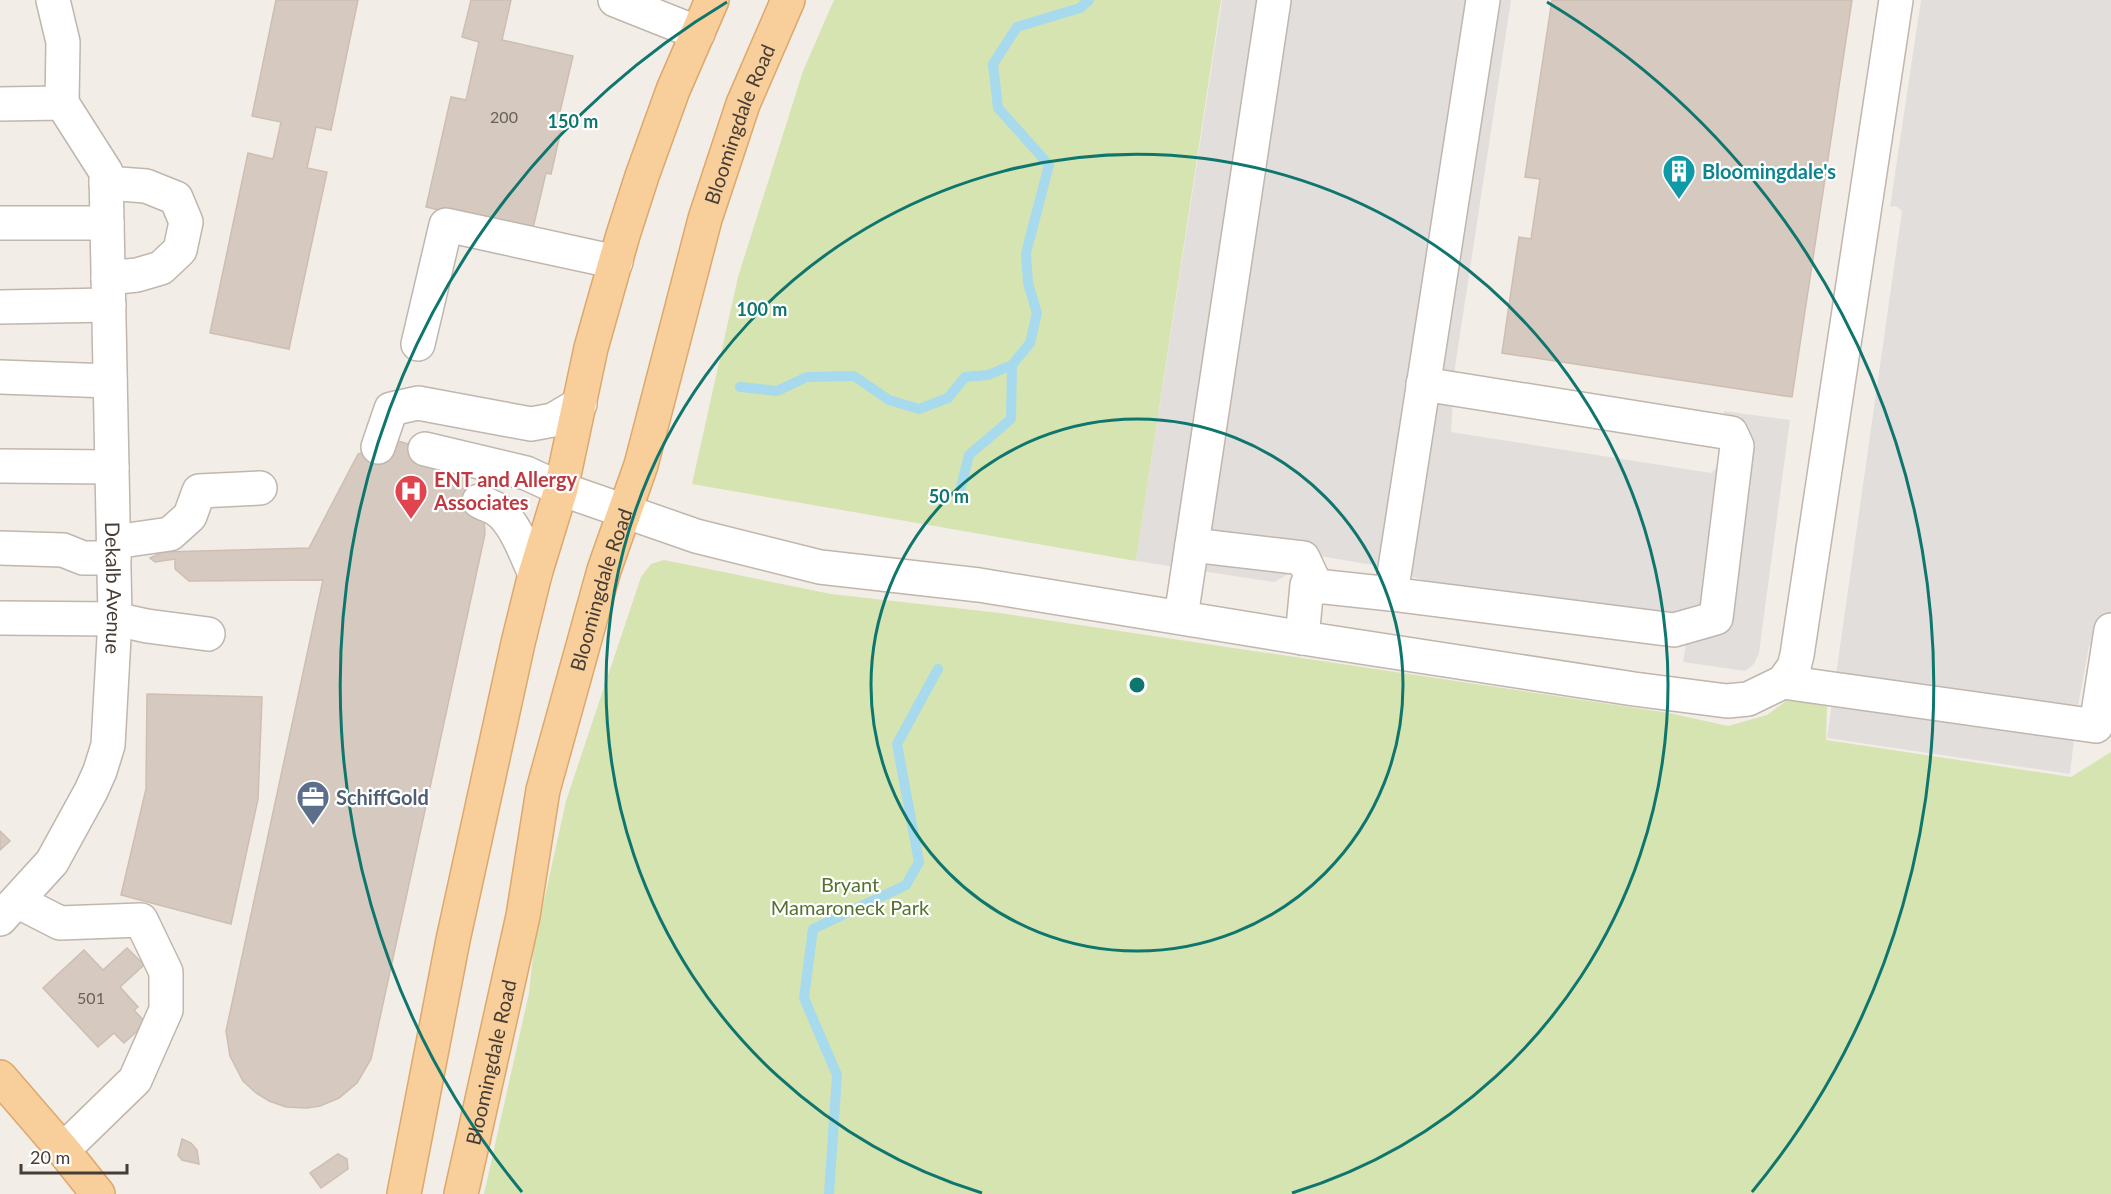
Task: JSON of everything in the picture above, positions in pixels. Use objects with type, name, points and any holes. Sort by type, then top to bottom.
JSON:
[{"type":"main road","points":[[404,1194],[456,928],[518,643],[561,489],[591,348],[642,176],[673,90],[712,0]]},
{"type":"main road","name":"Bloomingdale Road","points":[[462,1194],[523,916],[543,790],[604,570],[641,465],[705,219],[743,104],[788,0]]},
{"type":"main road","points":[[0,1077],[98,1194]]},
{"type":"street","points":[[0,104],[62,103],[63,42],[53,0]]},
{"type":"street","points":[[615,0],[698,33]]},
{"type":"street","points":[[1180,617],[1274,0]]},
{"type":"street","points":[[1391,594],[1483,0]]},
{"type":"street","points":[[425,449],[526,473],[561,489],[696,536],[820,567],[979,585],[1634,689],[1727,701],[1748,699],[1783,682],[1794,667],[1797,655],[1896,0]]},
{"type":"street","name":"Dekalb Avenue","points":[[8,910],[52,862],[74,825],[100,771],[108,745],[115,619],[106,172],[62,103]]},
{"type":"street","points":[[0,307],[108,291],[137,275],[161,268],[180,250],[186,222],[176,198],[146,186],[106,183]]},
{"type":"street","points":[[0,223],[107,223]]},
{"type":"street","points":[[418,344],[446,225],[616,262]]},
{"type":"street","points":[[0,377],[110,381]]},
{"type":"street","points":[[1302,638],[1306,585],[1674,630],[1716,618],[1737,446],[1731,433],[1423,384]]},
{"type":"street","points":[[378,447],[391,409],[418,403],[531,424],[553,420],[580,404]]},
{"type":"street","points":[[0,466],[112,467]]},
{"type":"street","points":[[0,548],[63,550],[83,558],[170,534],[190,516],[199,491],[260,488]]},
{"type":"street","points":[[536,574],[506,517],[497,509],[479,501],[520,502],[561,489]]},
{"type":"street","points":[[1192,545],[1303,558],[1316,586]]},
{"type":"street","points":[[0,618],[115,619],[147,626],[208,633]]},
{"type":"street","points":[[1783,682],[2096,726],[2111,630]]},
{"type":"street","points":[[8,910],[60,923],[141,920],[166,972],[166,1010],[135,1080],[63,1150]]},
{"type":"green space","points":[[834,0],[1221,0],[1136,561],[692,484],[738,277],[803,71]]},
{"type":"green space","name":"Bryant Mamaroneck Park","points":[[664,560],[831,594],[1000,613],[1669,713],[1728,726],[1767,715],[1786,701],[1814,702],[1827,705],[1826,740],[2071,777],[2111,752],[2111,1194],[484,1194],[529,993],[534,946],[566,801],[641,577],[651,564]]},
{"type":"shaded area","points":[[1222,0],[1511,0],[1455,367],[1451,432],[1711,473],[1719,466],[1724,411],[1790,420],[1759,653],[1754,664],[1745,671],[1683,662],[1690,620],[1430,582],[1373,565],[1314,555],[1312,561],[1274,582],[1136,561]]},
{"type":"shaded area","points":[[1921,0],[2111,0],[2111,641],[2089,646],[2077,712],[2070,774],[1827,738],[1902,211],[1896,206],[1890,207]]},
{"type":"building","points":[[276,0],[358,0],[331,130],[316,127],[307,168],[327,172],[289,349],[210,333],[248,153],[273,159],[281,122],[252,116]]},
{"type":"building","points":[[471,0],[511,0],[502,40],[573,56],[559,116],[564,117],[551,174],[546,173],[532,232],[426,207],[451,97],[466,100],[479,42],[462,37]]},
{"type":"building","name":"Bloomingdale's","points":[[1552,0],[1852,0],[1792,397],[1502,353],[1519,237],[1531,239],[1540,179],[1525,177]]},
{"type":"building","points":[[398,441],[425,449],[465,479],[472,488],[484,519],[485,534],[371,1059],[357,1083],[339,1098],[320,1106],[286,1107],[269,1101],[243,1081],[230,1056],[226,1031],[323,580],[189,581],[175,569],[175,559],[155,562],[150,558],[163,552],[309,548],[358,454]]},
{"type":"building","points":[[147,694],[262,697],[258,799],[231,924],[121,895],[146,789]]},
{"type":"building","points":[[0,831],[10,841],[0,850]]},
{"type":"building","points":[[127,948],[144,965],[120,987],[138,1007],[134,1010],[146,1023],[124,1043],[114,1033],[98,1047],[43,988],[84,950],[103,970]]},
{"type":"building","points":[[182,1139],[191,1143],[197,1150],[199,1164],[182,1160],[178,1155]]},
{"type":"building","points":[[338,1154],[347,1159],[348,1169],[321,1188],[310,1173]]},
{"type":"waterway","points":[[740,387],[777,391],[807,377],[854,376],[889,400],[919,409],[948,398],[965,377],[988,375],[1012,365],[1030,343],[1037,313],[1028,283],[1026,253],[1049,165],[998,108],[993,64],[1017,27],[1080,8],[1089,0]]},
{"type":"waterway","points":[[960,491],[969,455],[1011,419],[1012,365]]},
{"type":"waterway","points":[[829,1194],[837,1075],[804,998],[813,929],[906,885],[919,862],[897,744],[938,669]]},
{"type":"place","name":"Bloomingdale's","points":[[1679,200]]},
{"type":"place","name":"ENT and Allergy Associates","points":[[411,520]]},
{"type":"place","name":"SchiffGold","points":[[313,826]]}]
